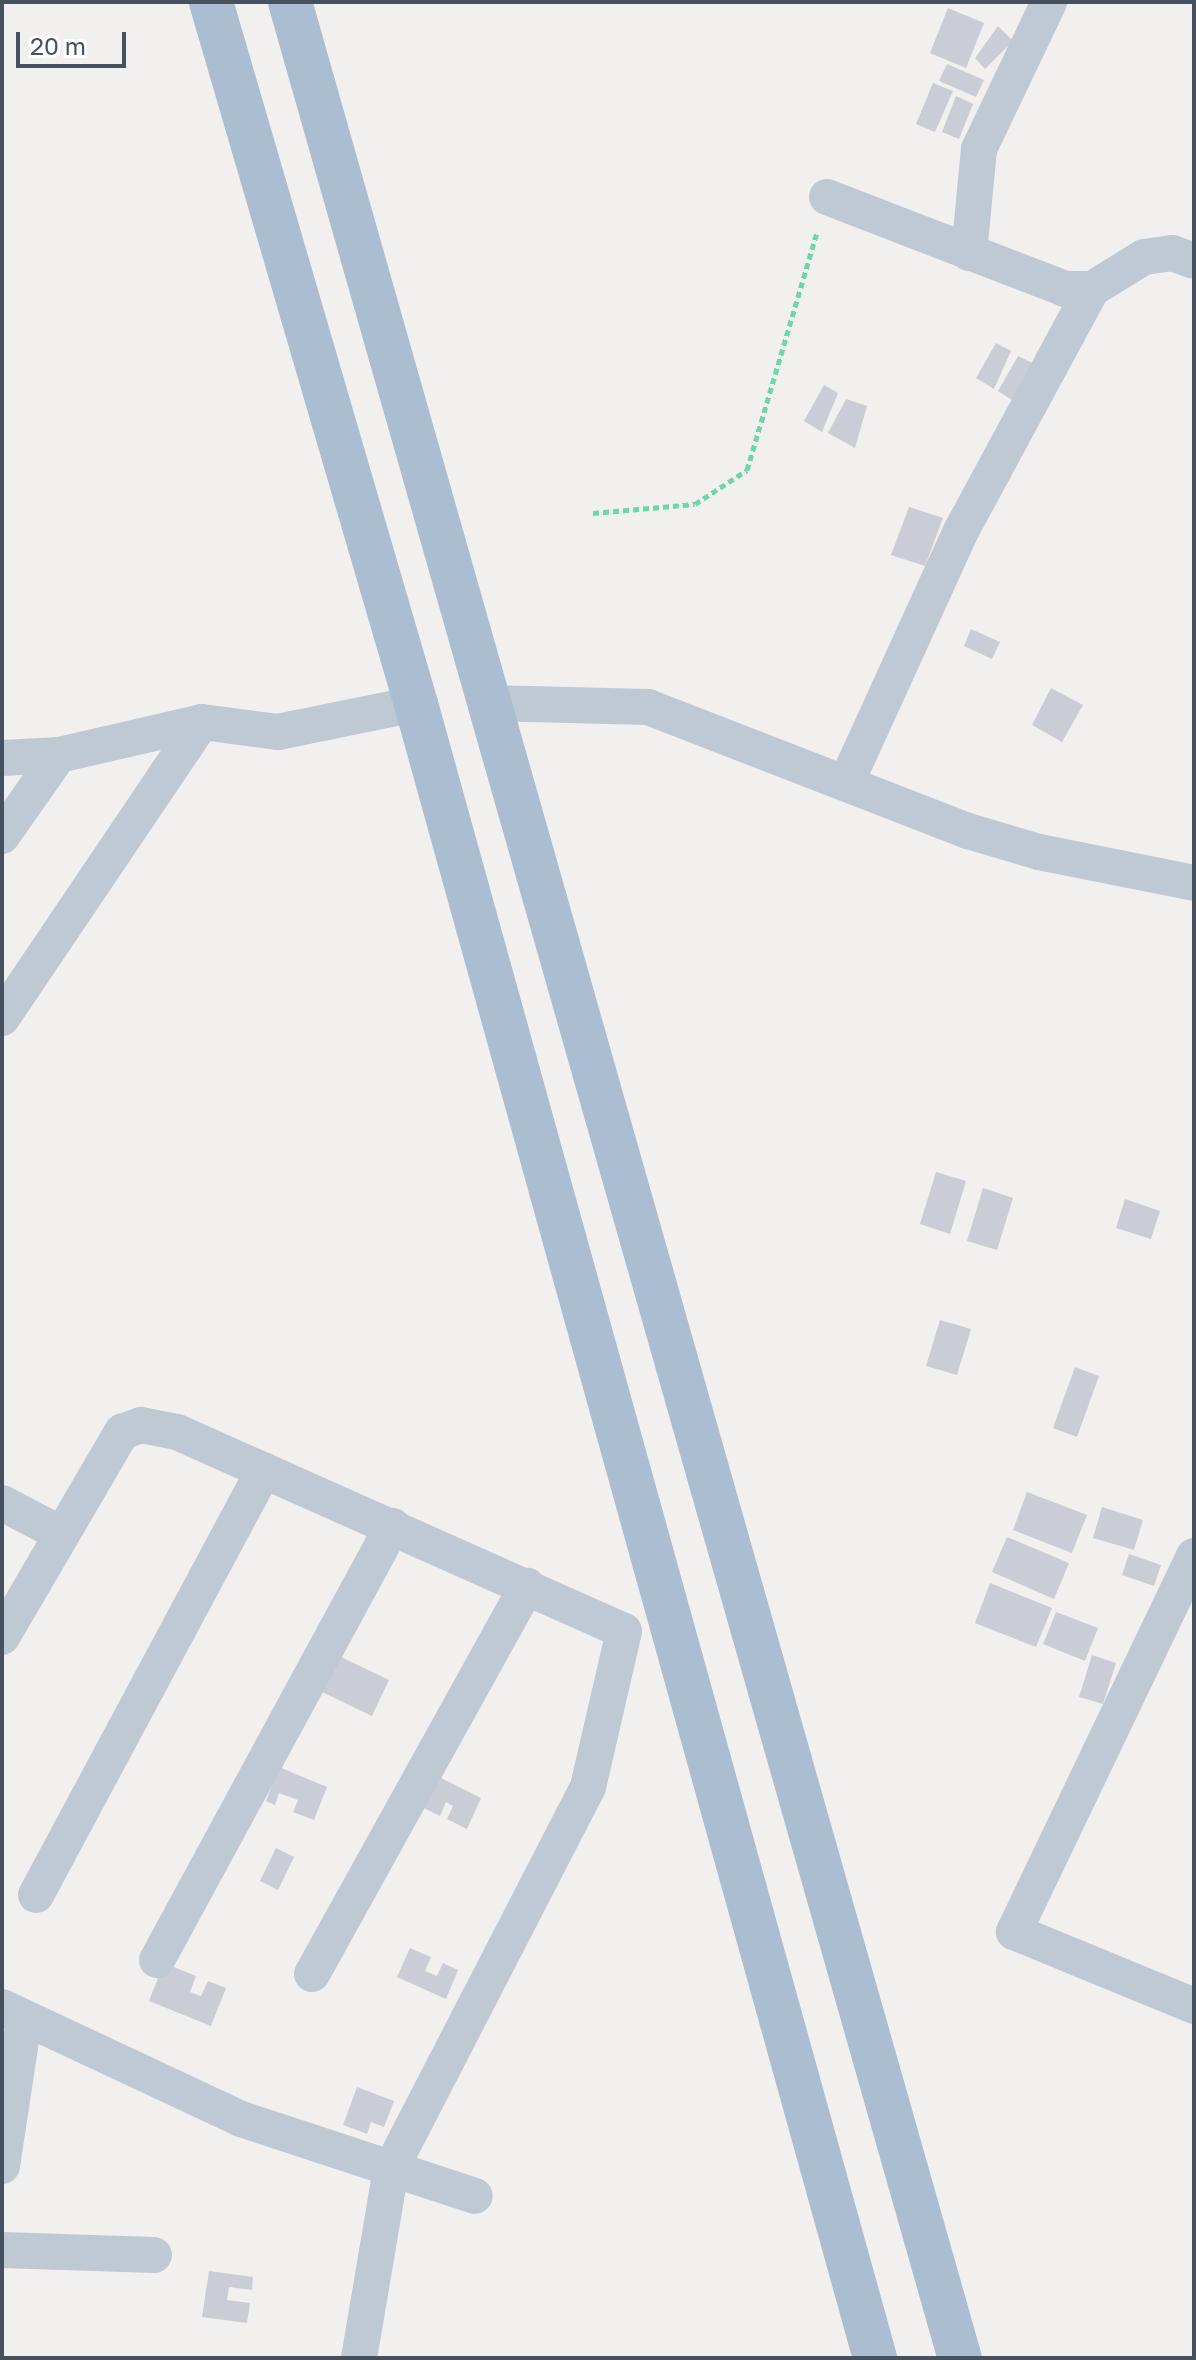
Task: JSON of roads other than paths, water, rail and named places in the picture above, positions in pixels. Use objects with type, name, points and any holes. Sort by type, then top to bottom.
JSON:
[{"type":"main road","points":[[211,2],[416,704],[875,2358]]},
{"type":"main road","points":[[290,2],[960,2358]]},
{"type":"street","points":[[969,253],[979,149],[1049,2]]},
{"type":"street","points":[[827,197],[1065,289],[1092,289]]},
{"type":"street","points":[[847,781],[961,531],[1092,289],[1144,257],[1172,253],[1194,261]]},
{"type":"street","points":[[488,703],[648,707],[1010,843],[1194,883]]},
{"type":"street","points":[[2,758],[59,755],[202,722],[278,732],[416,704]]},
{"type":"street","points":[[2,1018],[202,722]]},
{"type":"street","points":[[2,836],[59,755]]},
{"type":"street","points":[[2,1637],[122,1432],[141,1425],[177,1432],[624,1631],[588,1787],[391,2169],[359,2358]]},
{"type":"street","points":[[36,1895],[264,1470]]},
{"type":"street","points":[[2,1503],[61,1534]]},
{"type":"street","points":[[157,1960],[393,1526]]},
{"type":"street","points":[[1194,1556],[1014,1932],[1194,2006]]},
{"type":"street","points":[[312,1974],[527,1586]]},
{"type":"street","points":[[2,2166],[13,2013],[241,2119],[475,2196]]},
{"type":"street","points":[[2,2250],[154,2255]]}]
